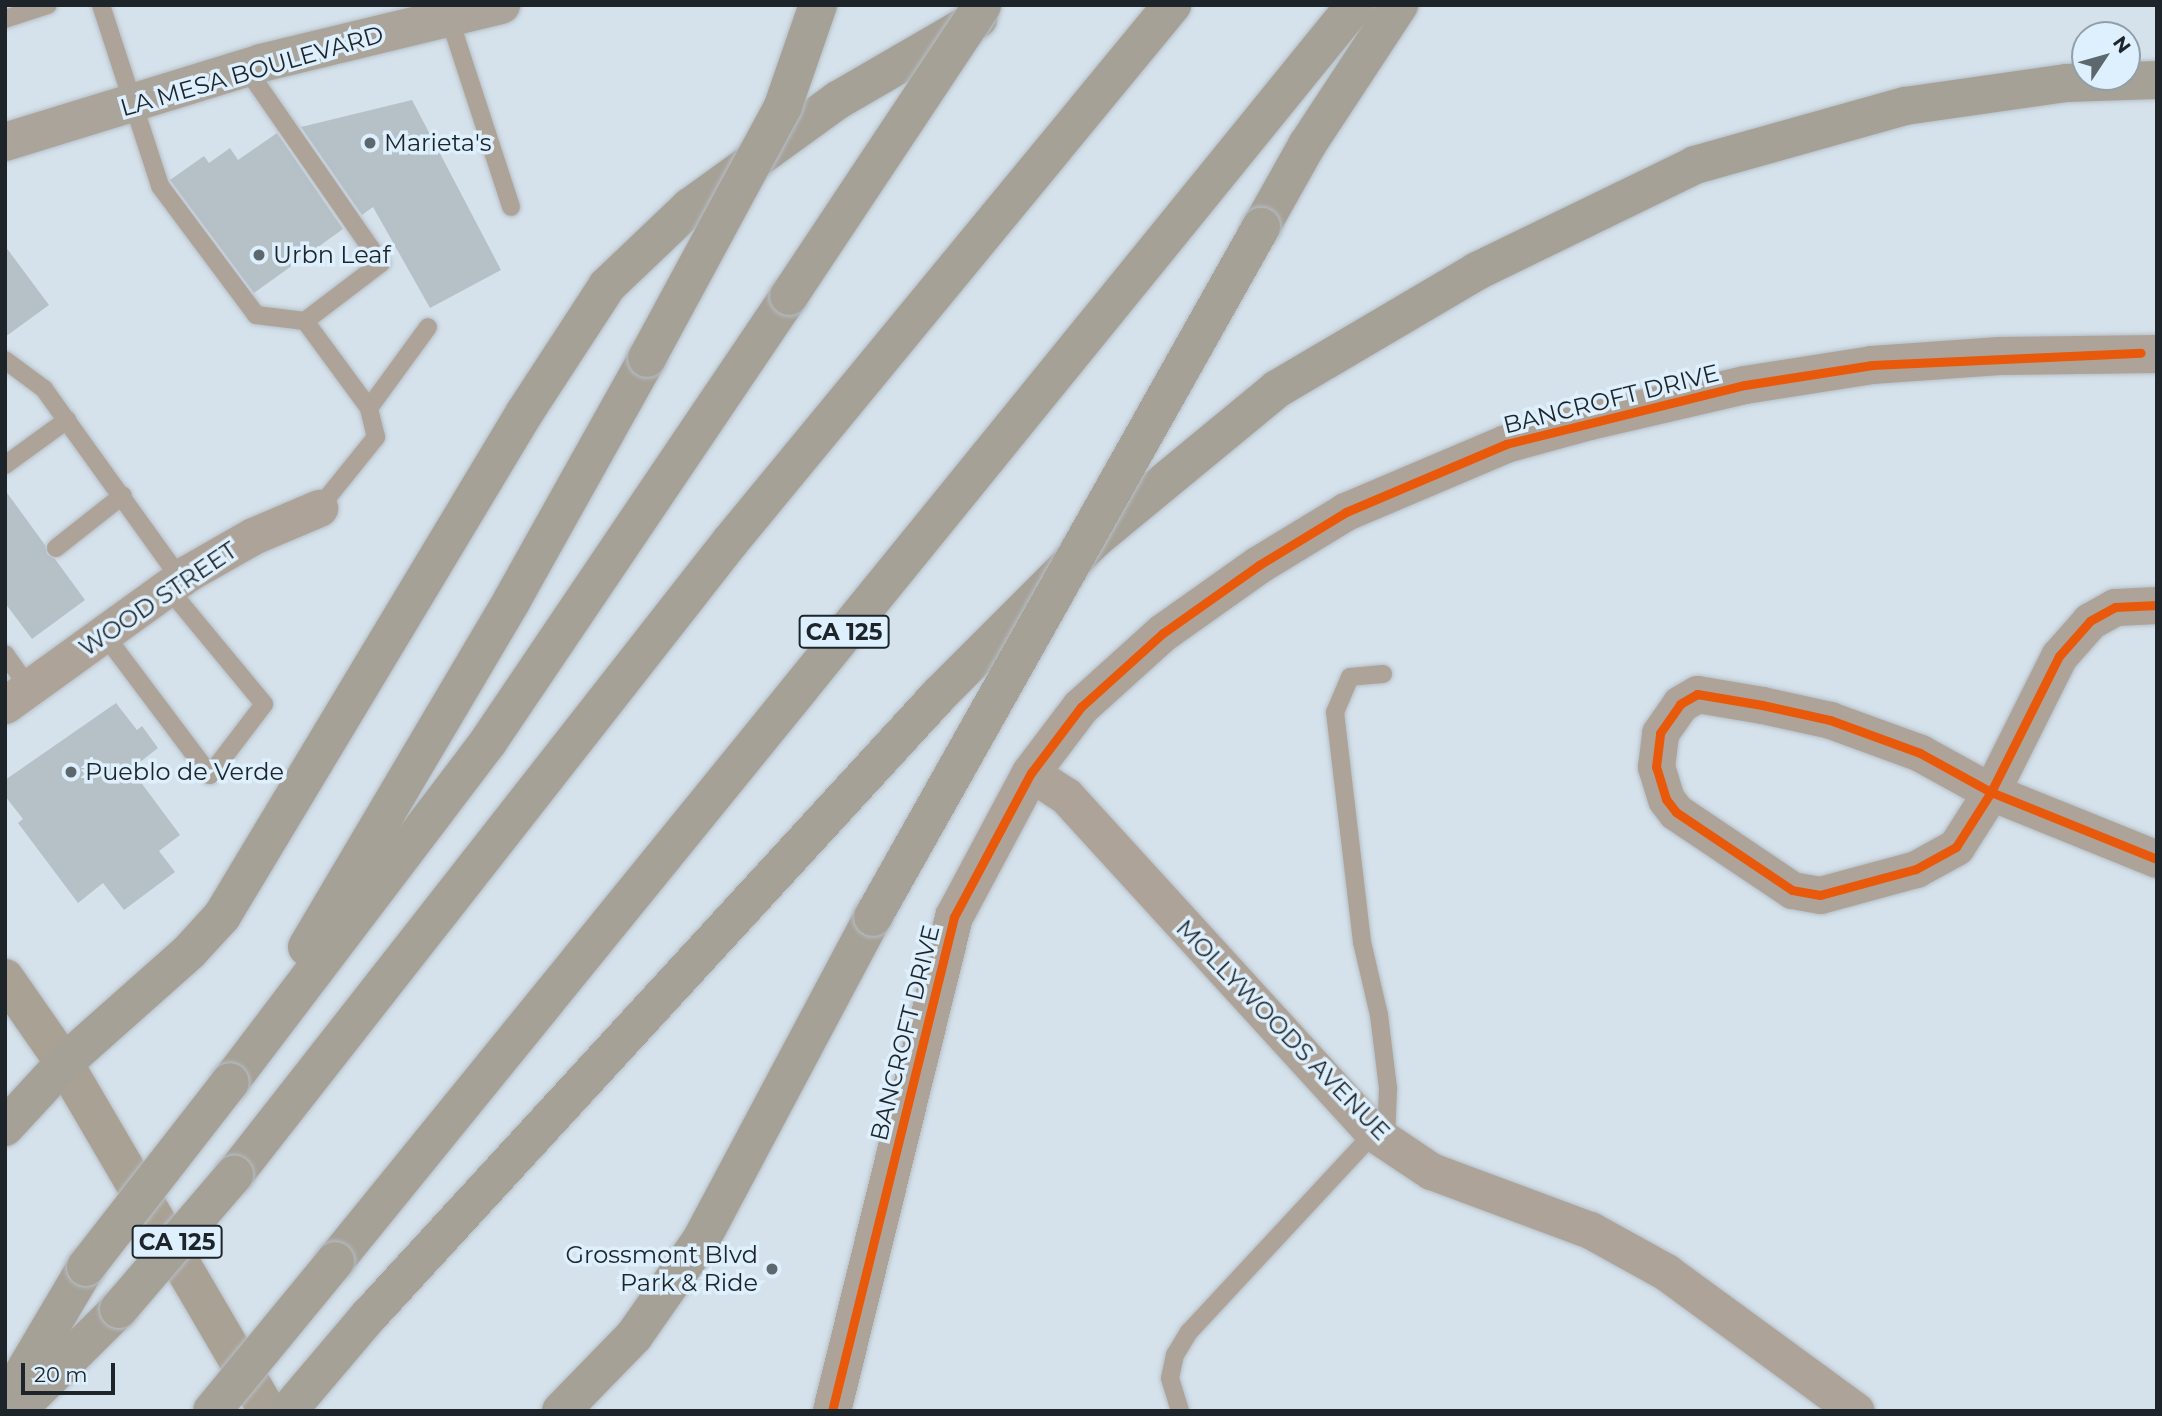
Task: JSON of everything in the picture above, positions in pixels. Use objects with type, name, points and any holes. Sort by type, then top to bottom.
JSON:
[{"type":"highway","points":[[230,1082],[648,358],[783,106],[818,5]]},
{"type":"highway","points":[[5,1404],[86,1266],[230,1082],[488,742],[982,5]]},
{"type":"highway","points":[[5,1127],[64,1063],[189,952],[222,916],[518,424],[607,286],[691,207],[838,100],[1000,5]]},
{"type":"highway","name":"CA 125","points":[[16,1411],[119,1310],[234,1175],[730,542],[1172,5]]},
{"type":"highway","name":"CA 125","points":[[212,1411],[1355,5]]},
{"type":"highway","points":[[561,1411],[634,1336],[701,1240],[873,917],[1307,145],[1399,5]]},
{"type":"highway","points":[[288,1411],[366,1319],[938,696],[1095,539],[1277,388],[1477,271],[1695,165],[1905,106],[2066,83],[2157,80]]},
{"type":"main road","name":"LA MESA BOULEVARD","points":[[5,142],[246,68],[447,11],[501,5]]},
{"type":"main road","points":[[5,978],[64,1063],[267,1411]]},
{"type":"street","name":"BANCROFT DRIVE","points":[[832,1411],[954,917],[1031,773],[1081,707],[1163,633],[1259,565],[1346,512],[1506,444],[1745,385],[1872,365],[2000,356],[2157,354]]},
{"type":"street","name":"WOOD STREET","points":[[17,697],[174,583],[253,536],[320,508]]},
{"type":"street","points":[[2157,605],[2115,607],[2090,621],[2059,656],[1991,792],[1956,846],[1916,869],[1820,895],[1792,890],[1676,812],[1660,783],[1656,751],[1668,717],[1680,704],[1697,694],[1830,720],[1920,753],[1991,792],[2157,859]]},
{"type":"street","name":"MOLLYWOODS AVENUE","points":[[1031,773],[1066,796],[1380,1137],[1431,1171],[1590,1230],[1666,1272],[1832,1404]]},
{"type":"lane","points":[[5,19],[48,5]]},
{"type":"lane","points":[[101,5],[160,186],[256,315],[306,321],[381,263],[246,68]]},
{"type":"lane","points":[[447,11],[511,207]]},
{"type":"lane","points":[[306,321],[369,408],[376,437],[320,508]]},
{"type":"lane","points":[[369,408],[428,327]]},
{"type":"lane","points":[[5,360],[44,389],[67,419],[122,495],[174,583],[264,704],[210,775],[104,634]]},
{"type":"lane","points":[[5,465],[67,419]]},
{"type":"lane","points":[[56,548],[122,495]]},
{"type":"lane","points":[[5,654],[17,697]]},
{"type":"lane","points":[[1180,1411],[1170,1378],[1175,1355],[1189,1332],[1380,1137],[1388,1088],[1379,1015],[1362,942],[1335,712],[1350,677],[1382,674]]},
{"type":"building","points":[[412,100],[501,270],[430,308],[373,207],[362,215],[301,127]]},
{"type":"building","points":[[277,133],[343,229],[254,293],[170,180],[204,156],[209,163],[230,148],[238,160]]},
{"type":"building","points":[[5,246],[49,305],[5,337]]},
{"type":"building","points":[[5,490],[45,545],[47,554],[55,559],[85,600],[32,639],[5,603]]},
{"type":"building","points":[[116,703],[137,730],[142,726],[158,748],[131,769],[180,835],[159,851],[175,872],[124,910],[103,883],[78,903],[18,823],[23,819],[5,796],[5,780]]},
{"type":"cycle path","points":[[832,1411],[954,917],[1031,773],[1081,707],[1163,633],[1259,565],[1346,512],[1506,444],[1745,385],[1872,365],[2141,353]]},
{"type":"cycle path","points":[[2157,605],[2115,607],[2090,621],[2059,656],[1991,792],[1956,847],[1916,869],[1820,895],[1792,890],[1676,812],[1666,799],[1656,767],[1660,733],[1680,704],[1697,694],[1762,705],[1830,720],[1920,753],[1991,792],[2157,859]]},
{"type":"place","name":"Marieta's","points":[[370,143]]},
{"type":"place","name":"Urbn Leaf","points":[[259,255]]},
{"type":"place","name":"Pueblo de Verde","points":[[71,772]]},
{"type":"place","name":"Grossmont Blvd Park & Ride","points":[[772,1269]]}]
